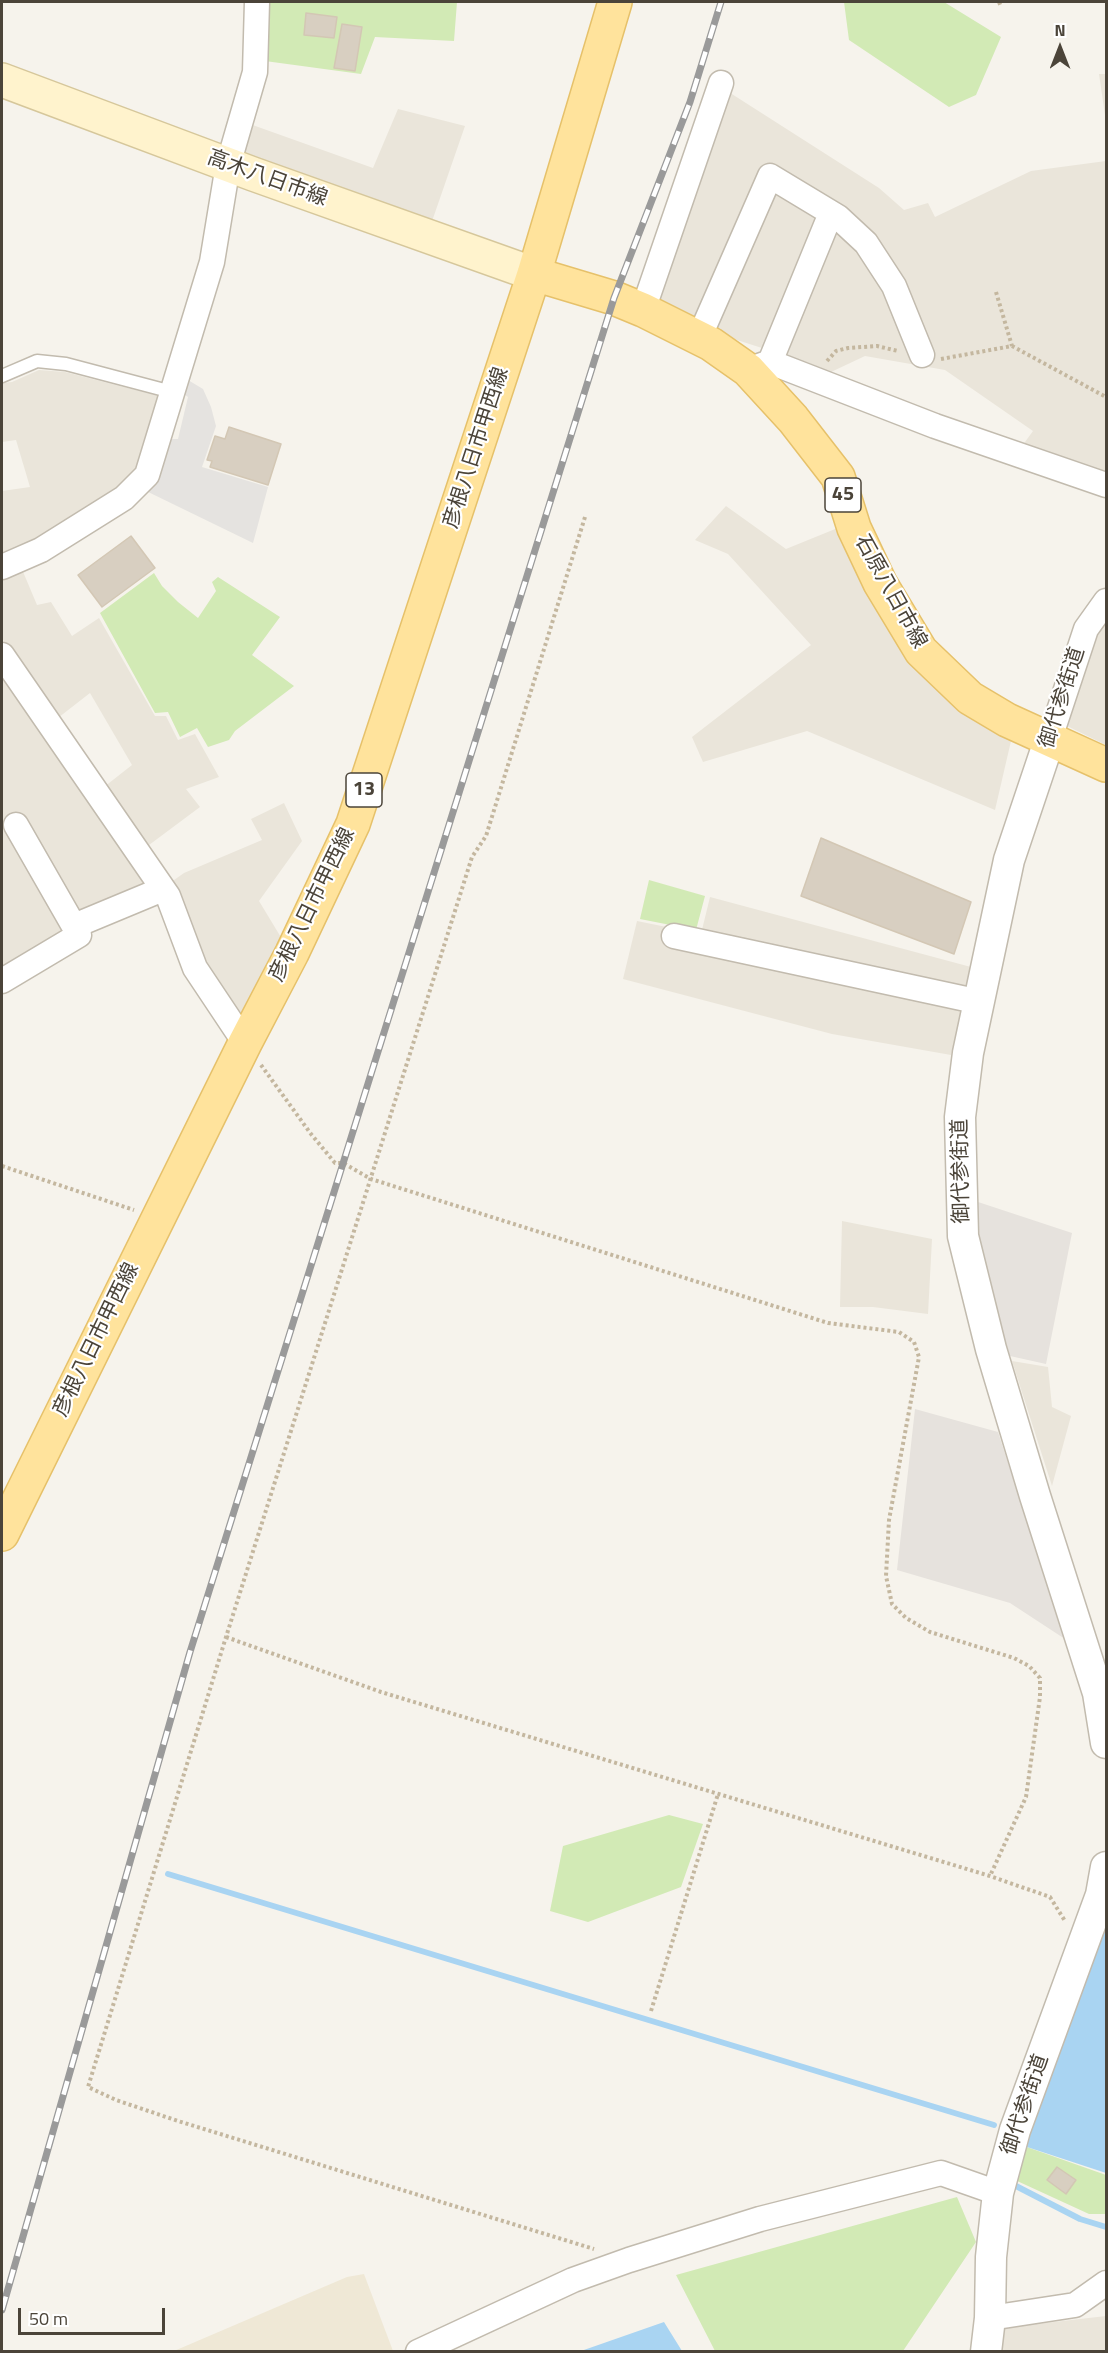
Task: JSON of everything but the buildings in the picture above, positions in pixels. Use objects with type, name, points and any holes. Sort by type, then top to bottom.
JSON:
[{"type":"main road","name":"彦根八日市甲西線","points":[[2,1534],[245,1043],[292,953],[353,824],[534,274],[615,2]]},
{"type":"main road","name":"高木八日市線","points":[[2,81],[228,165],[534,274]]},
{"type":"main road","name":"石原八日市線","points":[[534,274],[614,298],[759,366],[793,419],[838,477],[854,528],[880,583],[921,651],[970,698],[1007,720],[1107,765]]},
{"type":"street","points":[[2,567],[41,550],[124,498],[147,475],[212,262],[228,165],[255,72],[257,2]]},
{"type":"street","points":[[643,310],[722,83]]},
{"type":"street","points":[[699,338],[770,176],[831,213],[866,243],[894,286],[922,355]]},
{"type":"street","points":[[831,213],[759,366],[1107,485]]},
{"type":"street","name":"御代参街道","points":[[1107,601],[1086,628],[1010,860],[968,1053],[960,1118],[959,1159],[963,1236],[994,1360],[1098,1693],[1107,1743]]},
{"type":"street","points":[[2,655],[168,896],[195,968],[245,1043]]},
{"type":"street","points":[[2,981],[79,935],[16,825]]},
{"type":"street","points":[[74,926],[163,889]]},
{"type":"street","points":[[674,936],[980,1002]]},
{"type":"street","name":"御代参街道","points":[[986,2352],[990,2318],[991,2257],[998,2193],[1015,2130],[1101,1894],[1107,1867]]},
{"type":"street","points":[[418,2352],[573,2280],[760,2219],[941,2173],[998,2193]]},
{"type":"street","points":[[1075,2305],[1107,2283]]},
{"type":"street","points":[[990,2318],[1107,2301]]},
{"type":"lane","points":[[2,376],[37,361],[66,364],[171,392]]},
{"type":"path","points":[[999,2],[1001,7]]},
{"type":"path","points":[[996,292],[1012,346]]},
{"type":"path","points":[[823,366],[836,351],[849,348],[877,346],[945,360],[1012,346],[1107,397]]},
{"type":"path","points":[[585,517],[486,836],[471,856],[226,1637],[88,2087],[116,2100],[178,2121],[629,2260]]},
{"type":"path","points":[[245,1043],[311,1134],[335,1163],[343,1163],[371,1179],[828,1323],[899,1332],[914,1342],[919,1357],[889,1520],[886,1576],[892,1604],[906,1618],[930,1632],[1014,1658],[1029,1666],[1040,1678],[1040,1697],[1026,1797],[990,1876]]},
{"type":"path","points":[[2,1166],[158,1218]]},
{"type":"path","points":[[226,1637],[381,1692],[990,1876],[1050,1898],[1082,1947]]},
{"type":"path","points":[[651,2011],[718,1794]]},
{"type":"shaded area","points":[[1099,74],[1106,74],[1106,122]]},
{"type":"shaded area","points":[[724,89],[879,188],[904,210],[928,203],[935,217],[1031,171],[1106,161],[1106,477],[1017,453],[1033,431],[945,370],[865,356],[831,372],[643,310]]},
{"type":"shaded area","points":[[398,109],[465,126],[430,227],[239,151],[247,123],[373,168]]},
{"type":"shaded area","points":[[39,370],[65,372],[163,397],[141,471],[107,501],[2,558],[2,491],[30,487],[16,440],[2,442],[2,383],[12,382]]},
{"type":"shaded area","points":[[188,380],[203,389],[216,426],[202,467],[268,487],[253,543],[142,489],[169,439],[178,439],[188,397],[184,394]]},
{"type":"shaded area","points":[[726,506],[786,549],[845,525],[986,724],[1011,741],[995,810],[807,731],[703,762],[692,737],[811,645],[728,554],[695,540]]},
{"type":"shaded area","points":[[21,567],[37,605],[51,602],[72,636],[99,618],[155,716],[166,716],[178,740],[195,734],[219,777],[186,789],[200,807],[145,848],[104,787],[132,765],[90,693],[54,721],[2,638],[2,577]]},
{"type":"shaded area","points":[[1106,621],[1106,745],[1061,723],[1099,632]]},
{"type":"shaded area","points":[[2,675],[145,882],[66,923],[72,933],[2,970]]},
{"type":"shaded area","points":[[284,803],[302,841],[259,901],[285,944],[250,1009],[234,1014],[200,966],[167,885],[184,873],[262,840],[251,819]]},
{"type":"shaded area","points":[[710,897],[971,967],[951,1055],[832,1034],[623,979],[637,921],[701,934]]},
{"type":"shaded area","points":[[972,1200],[1072,1233],[1046,1364],[1010,1356],[982,1263]]},
{"type":"shaded area","points":[[842,1221],[932,1239],[928,1314],[873,1307],[840,1307]]},
{"type":"shaded area","points":[[1012,1361],[1048,1367],[1052,1407],[1071,1416],[1052,1486]]},
{"type":"shaded area","points":[[915,1409],[998,1432],[1065,1639],[1010,1603],[897,1570]]},
{"type":"shaded area","points":[[364,2274],[393,2351],[174,2351],[347,2277]]},
{"type":"shaded area","points":[[1106,2316],[1106,2351],[1000,2352],[1002,2328]]},
{"type":"green space","points":[[265,2],[457,2],[454,41],[375,37],[361,74],[265,61]]},
{"type":"green space","points":[[844,2],[944,2],[1001,37],[976,95],[949,107],[849,40]]},
{"type":"green space","points":[[154,573],[162,586],[198,618],[216,591],[212,582],[218,577],[280,617],[252,655],[294,686],[235,731],[229,740],[208,747],[197,728],[180,737],[168,712],[155,713],[100,613]]},
{"type":"green space","points":[[649,880],[705,896],[696,930],[640,919]]},
{"type":"green space","points":[[669,1815],[703,1824],[681,1887],[588,1922],[550,1911],[563,1846]]},
{"type":"green space","points":[[1024,2146],[1106,2175],[1106,2214],[1089,2214],[1015,2180]]},
{"type":"green space","points":[[957,2197],[976,2242],[903,2351],[715,2351],[676,2275]]},
{"type":"water","points":[[1106,1927],[1106,2173],[1024,2146]]},
{"type":"water","points":[[664,2322],[682,2351],[581,2351]]},
{"type":"waterway","points":[[168,1874],[994,2125]]},
{"type":"waterway","points":[[1014,2185],[1080,2219],[1106,2227]]},
{"type":"railway","points":[[2,2310],[190,1652],[614,298],[690,102],[721,2]]}]
